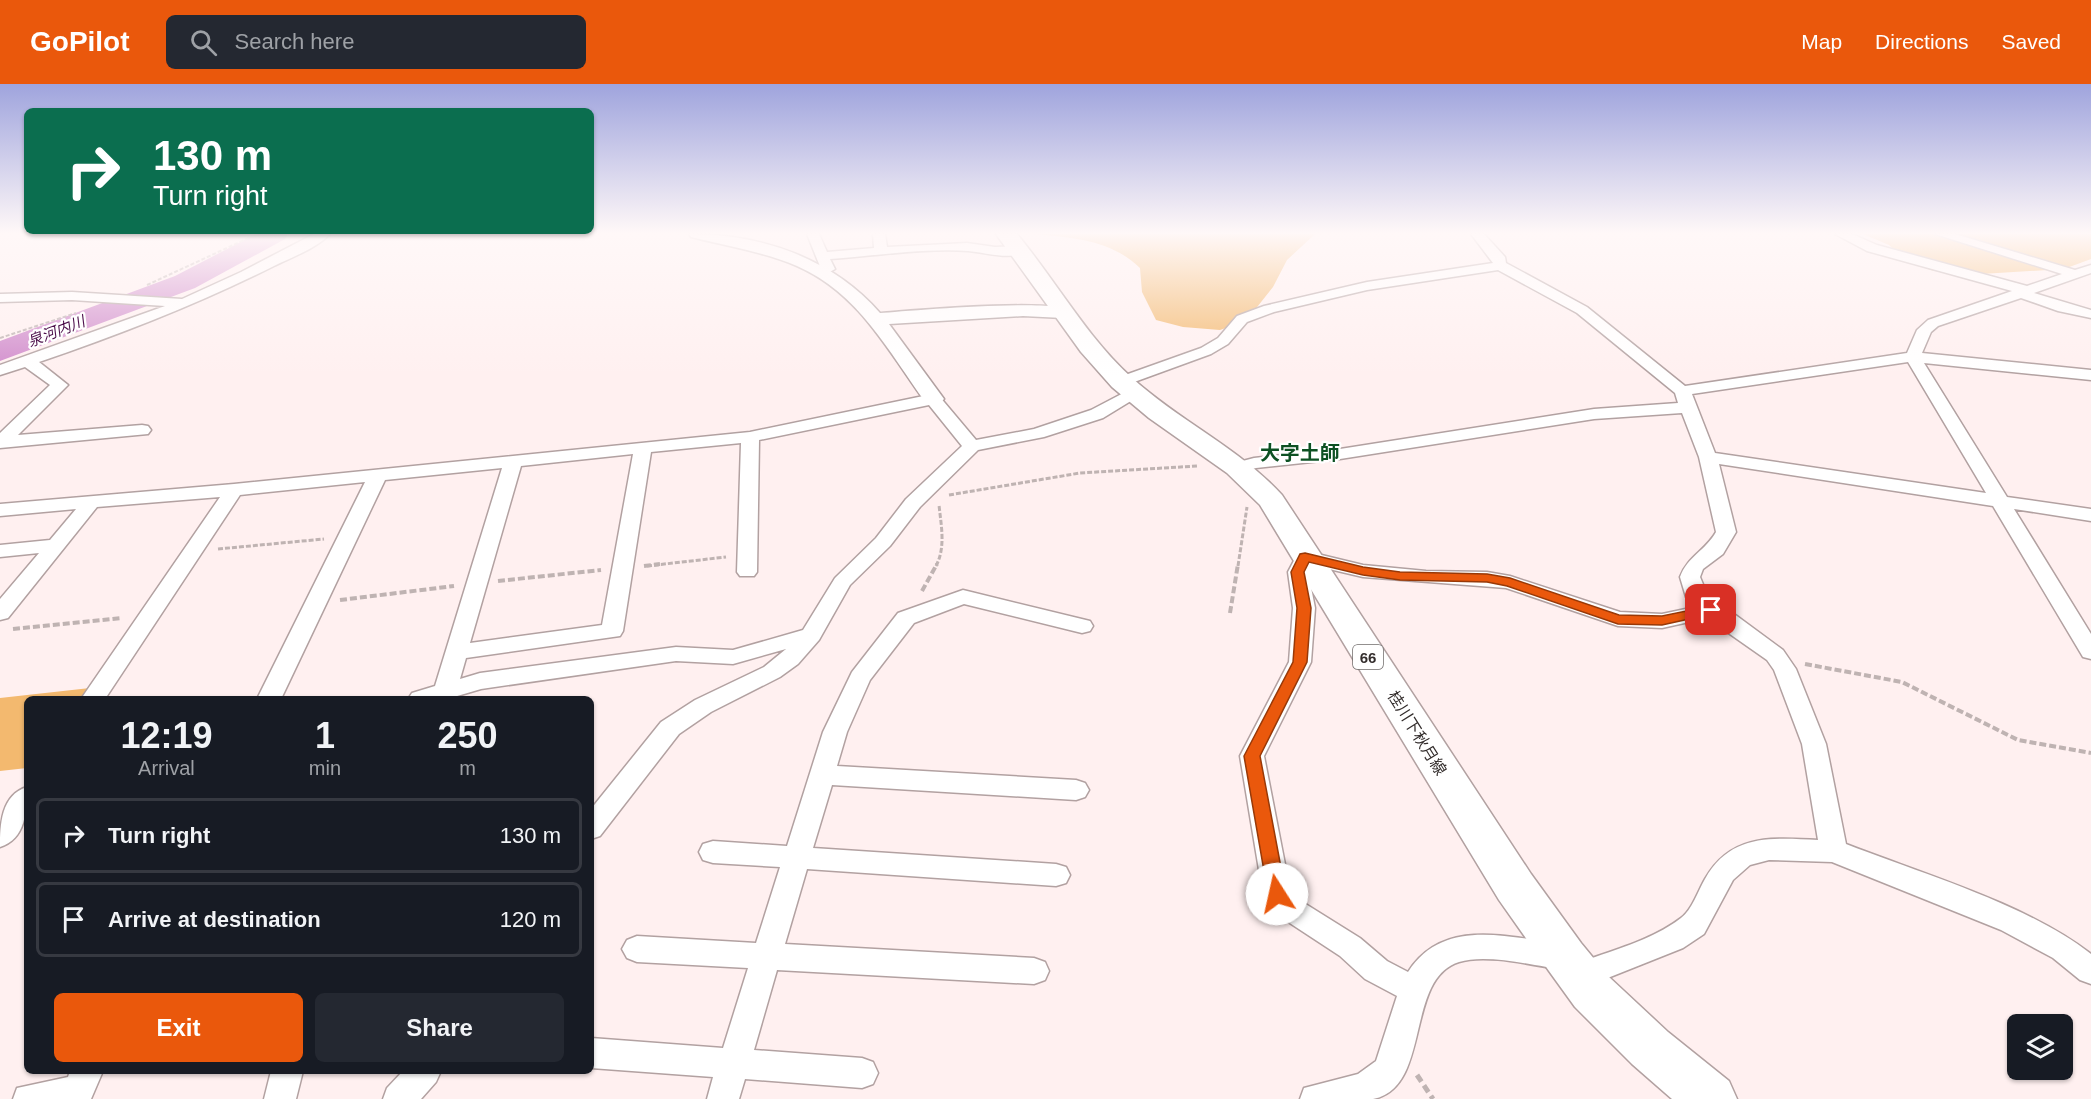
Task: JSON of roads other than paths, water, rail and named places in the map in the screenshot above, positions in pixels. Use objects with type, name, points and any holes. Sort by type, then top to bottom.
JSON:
[{"type":"main road","name":"桂川下秋月線","points":[[1042,281],[1064,312],[1127,387],[1237,464],[1266,493],[1515,887],[1572,967],[1592,992],[1650,1048],[1711,1099]]},
{"type":"street","points":[[0,370],[180,302],[228,281]]},
{"type":"street","points":[[837,281],[853,294],[972,446]]},
{"type":"street","points":[[594,825],[639,763],[669,728],[703,706],[772,672],[790,659],[811,635],[842,582],[883,542],[913,503],[972,446],[1038,433],[1098,414],[1127,387],[1223,341],[1242,319],[1269,309],[1368,286],[1400,281]]},
{"type":"street","points":[[1529,281],[1582,310],[1685,399],[1708,457],[1726,532],[1716,550],[1694,566],[1690,577],[1697,597],[1779,660],[1785,669],[1814,744],[1834,852]]},
{"type":"street","points":[[1988,281],[2087,314]]},
{"type":"street","points":[[1913,357],[1924,330],[1933,323],[2052,281]]},
{"type":"street","points":[[0,298],[59,296],[180,302]]},
{"type":"street","points":[[873,319],[1023,310],[1064,312]]},
{"type":"street","points":[[2087,314],[2082,318],[2091,327]]},
{"type":"street","points":[[1913,357],[2091,652]]},
{"type":"street","points":[[1237,464],[1340,454],[1685,399],[1913,357],[2091,375]]},
{"type":"street","points":[[0,443],[60,385],[27,361]]},
{"type":"street","points":[[0,510],[91,504],[750,437],[933,399]]},
{"type":"street","points":[[0,443],[142,430]]},
{"type":"street","points":[[747,563],[750,437]]},
{"type":"street","points":[[612,661],[612,631],[643,449]]},
{"type":"street","points":[[1708,457],[2091,515]]},
{"type":"street","points":[[446,690],[513,462]]},
{"type":"street","points":[[270,696],[378,475]]},
{"type":"street","points":[[95,696],[234,490]]},
{"type":"street","points":[[6,621],[91,504]]},
{"type":"street","points":[[0,551],[59,545]]},
{"type":"street","points":[[1414,990],[1376,970],[1350,947],[1286,906],[1277,894],[1252,756],[1300,662],[1304,608],[1298,572],[1305,557],[1372,572],[1426,577],[1487,578],[1510,582],[1618,620],[1662,621],[1711,610]]},
{"type":"street","points":[[723,1099],[835,732],[860,677],[906,618],[963,597],[1082,626]]},
{"type":"street","points":[[456,652],[612,631]]},
{"type":"street","points":[[429,696],[480,681],[612,661],[676,654],[733,657],[811,635]]},
{"type":"street","points":[[823,776],[1076,790]]},
{"type":"street","points":[[0,837],[24,801]]},
{"type":"street","points":[[1316,1099],[1368,1087],[1386,1074],[1395,1057],[1414,990],[1427,966],[1447,953],[1468,947],[1572,967],[1673,939],[1694,925],[1723,872],[1742,856],[1769,849],[1834,852],[2011,921],[2063,949],[2091,971]]},
{"type":"street","points":[[713,852],[1056,876]]},
{"type":"street","points":[[636,949],[1034,971]]},
{"type":"street","points":[[594,1053],[862,1072]]},
{"type":"street","points":[[280,1099],[286,1074]]},
{"type":"street","points":[[399,1099],[422,1074]]},
{"type":"street","points":[[29,1099],[79,1087]]},
{"type":"waterway","name":"泉河内川","points":[[0,352],[186,281]]},
{"type":"district","name":"大字土師","points":[[1300,453]]}]
